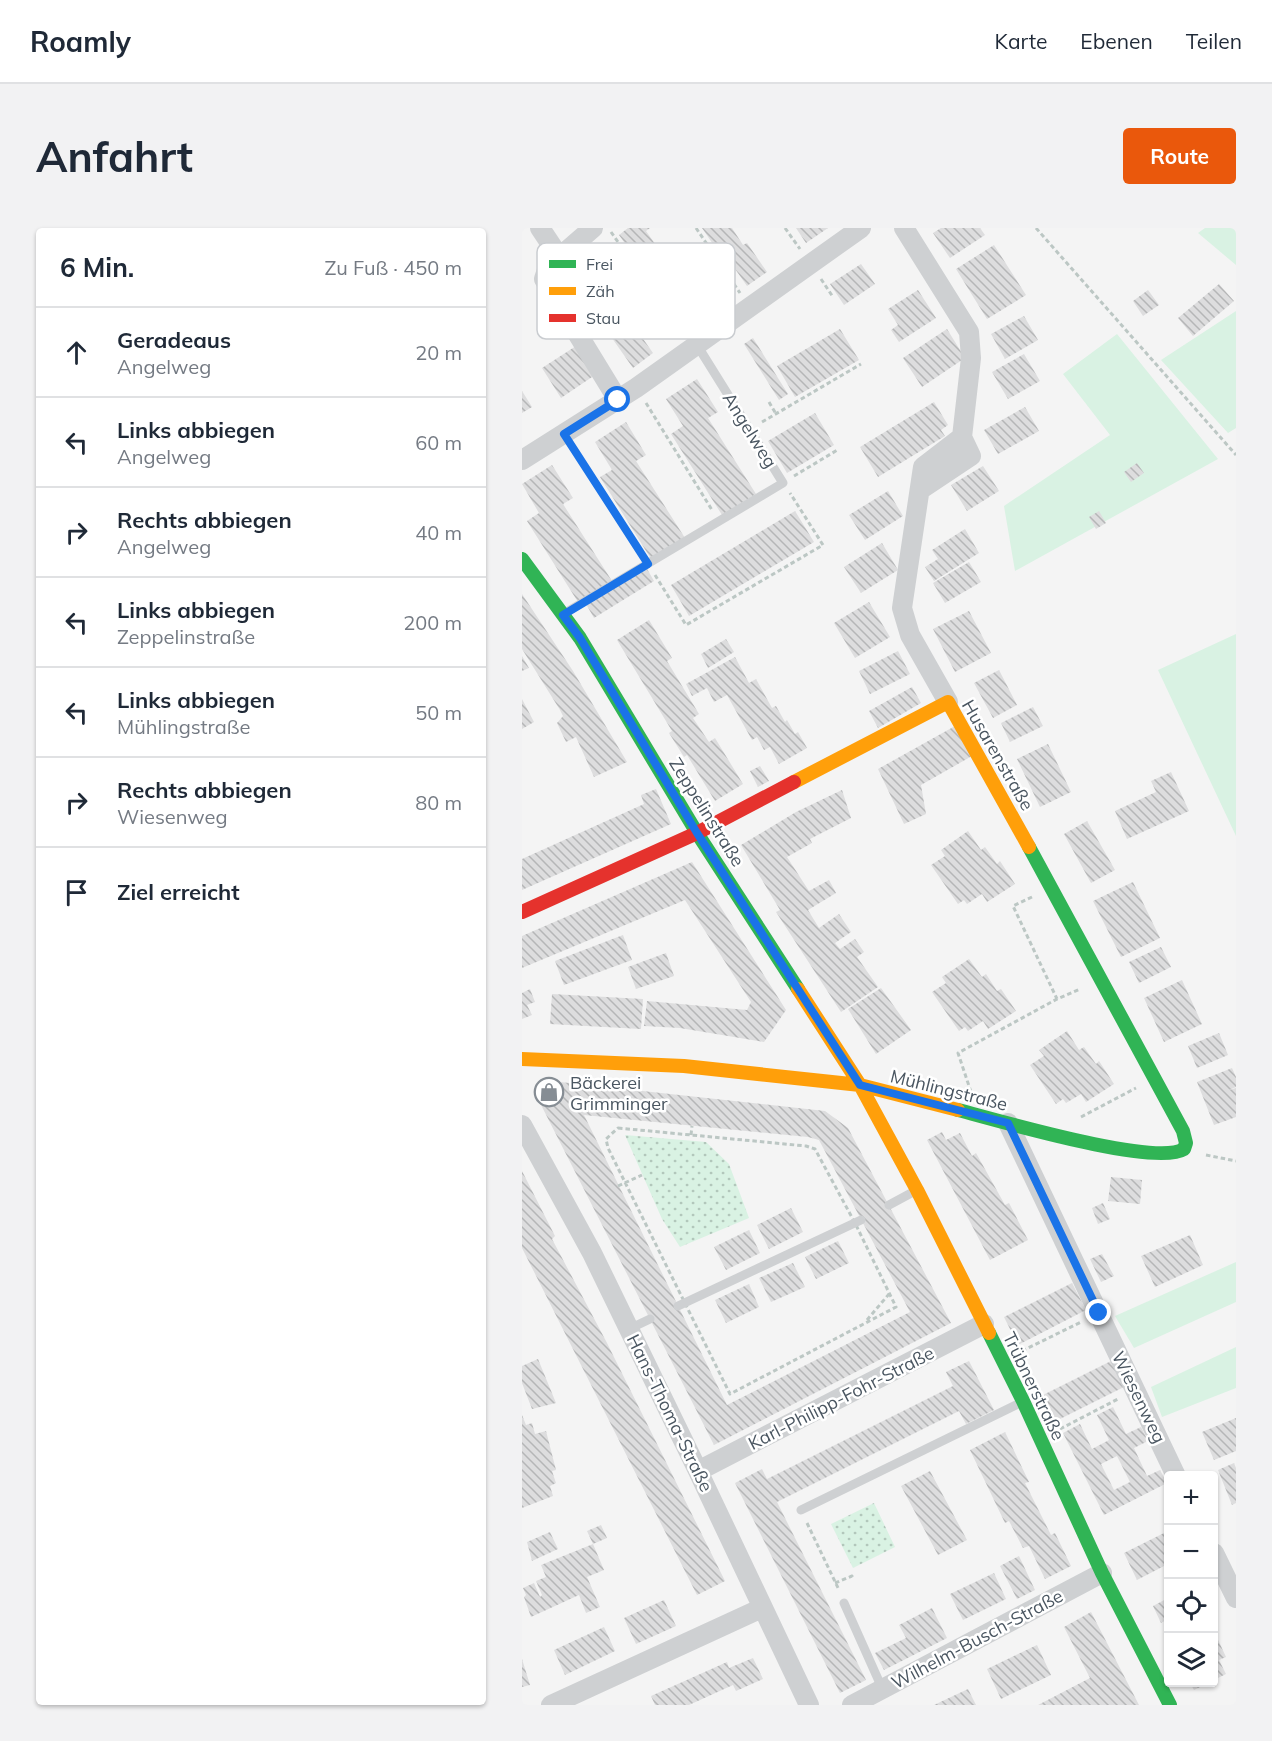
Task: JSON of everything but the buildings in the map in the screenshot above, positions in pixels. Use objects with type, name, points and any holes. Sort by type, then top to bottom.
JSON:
[{"type":"street","points":[[540,228],[550,243]]},
{"type":"street","points":[[576,243],[593,228]]},
{"type":"street","points":[[735,317],[861,228]]},
{"type":"street","points":[[904,228],[969,332],[971,358],[962,437],[923,467],[902,608],[910,635],[948,702]]},
{"type":"street","points":[[581,339],[618,400]]},
{"type":"street","points":[[522,460],[618,400],[705,339]]},
{"type":"street","name":"Zeppelinstraße","points":[[522,559],[580,638],[697,833],[860,1085]]},
{"type":"street","name":"Husarenstraße","points":[[522,912],[697,833],[948,702],[1017,823],[1183,1131],[1186,1143],[1184,1149]]},
{"type":"street","name":"Mühlingstraße","points":[[522,1059],[684,1066],[860,1085],[979,1117],[1136,1152],[1166,1154],[1184,1149]]},
{"type":"street","name":"Trübnerstraße","points":[[860,1085],[917,1190],[1023,1401],[1102,1573],[1170,1705]]},
{"type":"street","name":"Wiesenweg","points":[[1008,1123],[1174,1471]]},
{"type":"street","name":"Hans-Thoma-Straße","points":[[522,1125],[592,1253],[809,1705]]},
{"type":"street","name":"Karl-Philipp-Fohr-Straße","points":[[698,1471],[984,1324]]},
{"type":"street","points":[[1218,1561],[1236,1598]]},
{"type":"street","name":"Wilhelm-Busch-Straße","points":[[852,1705],[1102,1573]]},
{"type":"street","points":[[550,1705],[762,1608]]},
{"type":"lane","name":"Angelweg","points":[[563,615],[783,483],[695,346]]},
{"type":"lane","points":[[889,1205],[917,1190]]},
{"type":"lane","points":[[681,1305],[858,1221]]},
{"type":"lane","points":[[629,1329],[650,1319]]},
{"type":"lane","points":[[801,1510],[1023,1401]]},
{"type":"lane","points":[[844,1603],[882,1688]]},
{"type":"path","points":[[608,228],[619,243]]},
{"type":"path","points":[[696,228],[706,243]]},
{"type":"path","points":[[1036,228],[1236,455]]},
{"type":"path","points":[[735,286],[749,307]]},
{"type":"path","points":[[690,339],[695,346]]},
{"type":"path","points":[[750,429],[861,364]]},
{"type":"path","points":[[636,388],[719,521]]},
{"type":"path","points":[[769,402],[776,414]]},
{"type":"path","points":[[564,434],[686,625],[823,545],[783,483],[839,449]]},
{"type":"path","points":[[811,459],[814,464]]},
{"type":"path","points":[[1051,888],[1013,906],[1057,999]]},
{"type":"path","points":[[979,1117],[958,1053],[1057,999],[1102,980]]},
{"type":"path","points":[[1078,1118],[1154,1079]]},
{"type":"path","points":[[691,1135],[692,1126]]},
{"type":"path","points":[[618,1128],[806,1146],[815,1149],[858,1221],[896,1307],[730,1394],[681,1305],[625,1183],[606,1139],[618,1128]]},
{"type":"path","points":[[1184,1149],[1236,1161]]},
{"type":"path","points":[[618,1186],[642,1174]]},
{"type":"path","points":[[866,1322],[890,1294]]},
{"type":"path","points":[[1002,1360],[1099,1313]]},
{"type":"path","points":[[1040,1438],[1136,1391]]},
{"type":"path","points":[[801,1510],[844,1603]]},
{"type":"path","points":[[836,1583],[852,1576],[853,1579]]},
{"type":"green space","points":[[1205,228],[1236,228],[1236,265],[1198,233]]},
{"type":"green space","points":[[1236,311],[1236,428],[1228,433],[1161,360]]},
{"type":"green space","points":[[1117,334],[1218,459],[1015,571],[1004,506],[1110,435],[1063,374]]},
{"type":"green space","points":[[1236,634],[1236,836],[1158,670]]},
{"type":"green space","points":[[625,1135],[706,1142],[729,1164],[749,1218],[680,1247],[662,1219]]},
{"type":"green space","points":[[1236,1262],[1236,1302],[1134,1348],[1115,1316]]},
{"type":"green space","points":[[1236,1347],[1236,1388],[1162,1417],[1151,1387]]},
{"type":"green space","points":[[874,1503],[895,1547],[853,1568],[831,1524]]},
{"type":"traffic: fast","points":[[522,559],[580,638],[697,833],[798,989]]},
{"type":"traffic: fast","points":[[958,1110],[1075,1140],[1142,1152],[1168,1153],[1184,1149],[1186,1143],[1183,1131],[1029,847]]},
{"type":"traffic: fast","points":[[989,1333],[1102,1573],[1170,1705]]},
{"type":"traffic: slow","points":[[794,782],[948,702],[1029,847]]},
{"type":"traffic: slow","points":[[798,989],[860,1085],[917,1190],[989,1333]]},
{"type":"traffic: slow","points":[[522,1059],[684,1066],[860,1085],[958,1110]]},
{"type":"traffic: jam","points":[[522,912],[697,833],[794,782]]},
{"type":"place","name":"Bäckerei Grimminger","points":[[549,1092]]},
{"type":"route","points":[[618,400],[564,434],[648,564],[563,615],[580,638],[697,833],[860,1085],[1008,1123],[1099,1313]]}]
